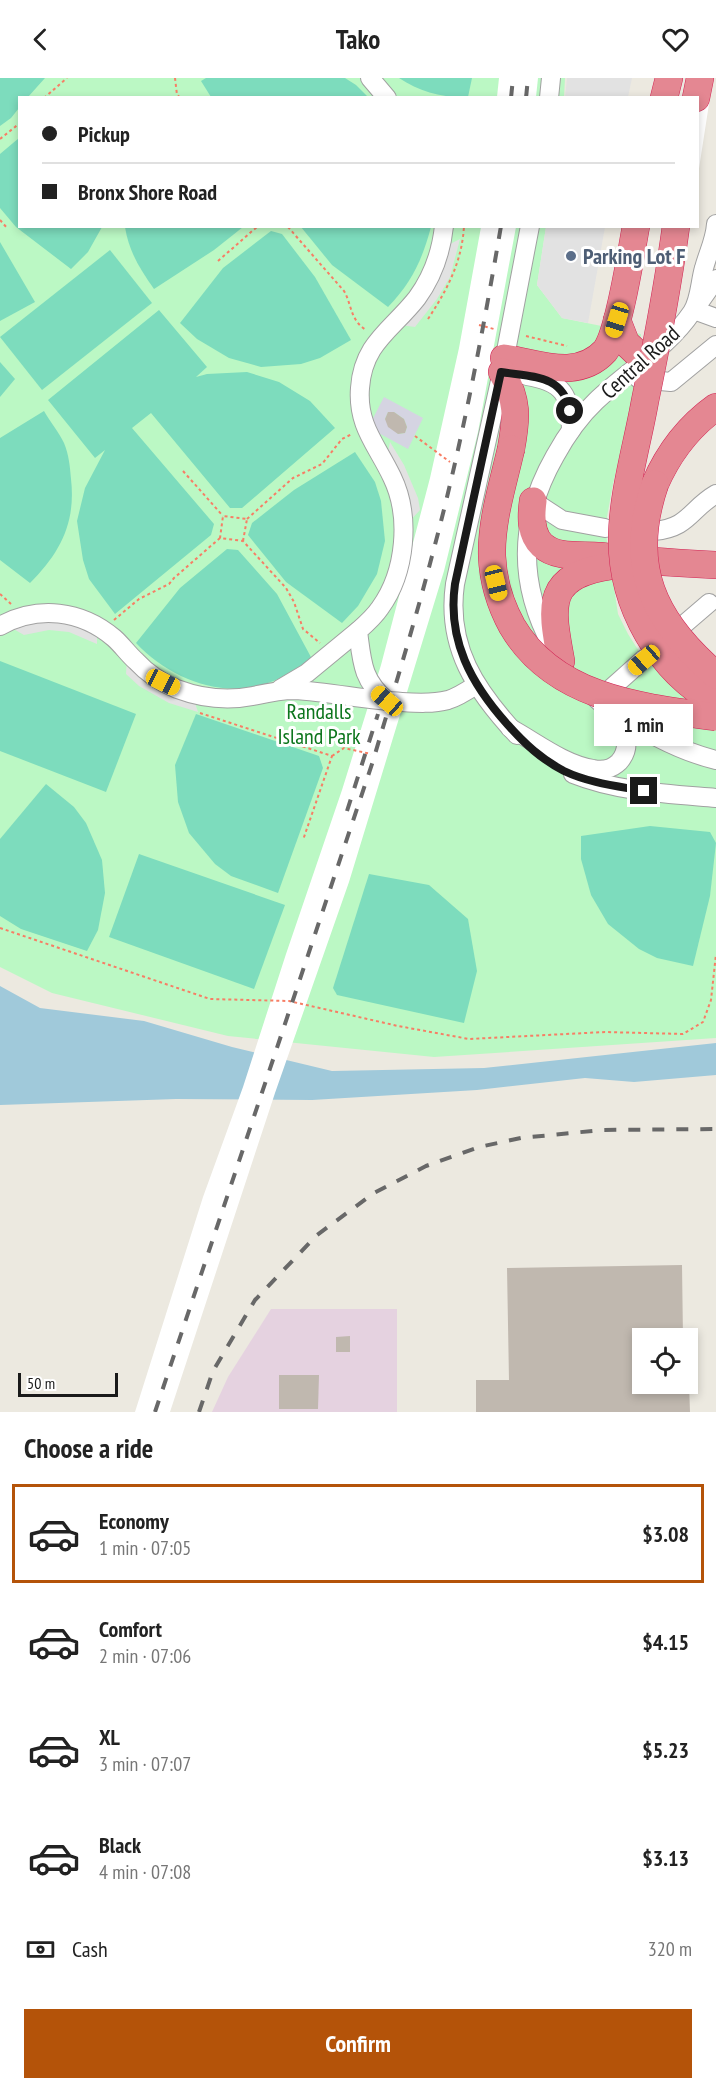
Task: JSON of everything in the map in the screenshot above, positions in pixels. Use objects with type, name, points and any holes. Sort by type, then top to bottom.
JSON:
[{"type":"highway","points":[[664,96],[669,78]]},
{"type":"highway","points":[[696,96],[700,78]]},
{"type":"highway","points":[[636,228],[617,320],[605,351],[583,366],[558,367],[505,354],[516,415],[495,522],[492,557],[496,583],[503,608],[521,639],[534,656],[548,668],[581,688],[608,697],[716,717]]},
{"type":"highway","points":[[676,228],[665,304],[626,503],[622,556],[630,592],[641,623],[649,637],[679,674],[716,702]]},
{"type":"highway","points":[[617,320],[626,343],[644,360]]},
{"type":"highway","points":[[716,407],[692,426],[666,459],[651,497],[644,536],[647,574],[660,610],[680,641],[716,675]]},
{"type":"highway","points":[[533,501],[531,514],[535,534],[540,543],[551,551],[575,556],[716,565]]},
{"type":"highway","points":[[561,661],[554,615],[558,596],[566,584],[577,574],[589,569],[639,561]]},
{"type":"street","points":[[370,78],[385,96]]},
{"type":"street","points":[[549,96],[551,78]]},
{"type":"street","name":"Central Road","points":[[694,310],[705,265],[713,245],[716,224]]},
{"type":"street","points":[[278,690],[307,673],[370,620],[387,597],[397,571],[402,544],[403,520],[400,497],[392,476],[369,436],[362,417],[359,404],[362,374],[366,360],[378,338],[415,300],[427,284],[439,258],[444,228]]},
{"type":"street","points":[[530,228],[454,596],[454,620],[464,662],[476,686],[510,728],[534,753],[565,771],[580,777],[644,791],[716,798]]},
{"type":"street","name":"Central Road","points":[[598,700],[561,661],[543,627],[534,600],[529,578],[526,541],[533,501],[548,467],[571,430],[595,402],[665,343],[694,310],[716,279]]},
{"type":"street","points":[[694,310],[716,318]]},
{"type":"street","points":[[623,377],[661,383],[671,382],[716,345]]},
{"type":"street","points":[[505,354],[559,387],[568,401],[571,430]]},
{"type":"street","points":[[654,531],[679,525],[716,494]]},
{"type":"street","points":[[533,501],[562,520],[605,528]]},
{"type":"street","points":[[681,627],[709,603]]},
{"type":"street","points":[[0,626],[29,615],[58,613],[74,615],[106,631],[150,674],[177,689],[220,698],[294,690],[387,701],[439,702],[457,697],[476,686]]},
{"type":"street","points":[[358,631],[364,673],[372,686],[387,701]]},
{"type":"street","points":[[598,700],[644,660]]},
{"type":"street","points":[[510,728],[576,764],[594,770],[609,768],[616,765],[625,753],[626,739],[620,724],[598,700]]},
{"type":"street","points":[[598,700],[662,741],[699,756],[716,760]]},
{"type":"path","points":[[46,96],[67,78]]},
{"type":"path","points":[[175,78],[178,96]]},
{"type":"path","points":[[0,139],[18,125]]},
{"type":"path","points":[[0,220],[8,229]]},
{"type":"path","points":[[218,261],[256,228]]},
{"type":"path","points":[[289,228],[344,291],[349,299],[354,320],[378,338]]},
{"type":"path","points":[[428,319],[457,267],[464,228]]},
{"type":"path","points":[[479,325],[505,354],[567,346]]},
{"type":"path","points":[[243,542],[247,519],[293,478],[322,464],[342,439],[361,430]]},
{"type":"path","points":[[415,436],[450,462]]},
{"type":"path","points":[[183,471],[223,516],[247,519]]},
{"type":"path","points":[[106,631],[113,621],[139,599],[169,584],[220,538],[223,516]]},
{"type":"path","points":[[220,538],[243,542],[286,588],[294,602],[303,629],[332,653]]},
{"type":"path","points":[[198,712],[332,756]]},
{"type":"path","points":[[303,840],[332,756],[344,748],[371,754]]},
{"type":"path","points":[[0,928],[210,999],[289,1001],[458,1038],[614,1032],[683,1035],[704,1022],[711,1000],[716,954]]},
{"type":"path","points":[[711,1000],[716,1000]]},
{"type":"shaded area","points":[[567,78],[632,78],[628,96],[565,96]]},
{"type":"shaded area","name":"Parking Lot F","points":[[546,228],[605,228],[588,323],[562,318],[537,285]]},
{"type":"shaded area","points":[[460,239],[450,277],[437,299],[415,327],[400,325],[446,246]]},
{"type":"shaded area","points":[[384,397],[423,418],[408,449],[373,430],[370,424]],"holes":[[[388,412],[394,412],[404,419],[407,427],[405,433],[398,434],[385,419]]]},
{"type":"shaded area","points":[[390,442],[404,465],[418,498],[420,510],[409,522],[387,457]]},
{"type":"shaded area","points":[[43,618],[97,630],[97,644],[69,632],[49,630],[24,635],[10,627]]},
{"type":"shaded area","points":[[127,658],[194,700],[198,712],[169,703],[139,686],[126,674]]},
{"type":"shaded area","points":[[271,1309],[397,1309],[397,1412],[212,1412],[228,1377]]},
{"type":"green space","name":"Randalls Island Park","points":[[0,78],[565,78],[564,96],[18,96],[18,228],[546,228],[537,285],[562,318],[641,334],[637,383],[605,528],[618,614],[628,634],[644,659],[716,719],[716,1038],[434,1057],[228,1036],[52,993],[0,967]]},
{"type":"green space","points":[[0,78],[45,78],[29,96],[18,96],[18,109],[0,126]]},
{"type":"green space","points":[[206,78],[345,78],[367,96],[210,96],[201,81]]},
{"type":"green space","points":[[399,78],[472,78],[468,96],[441,95]]},
{"type":"green space","points":[[18,139],[18,228],[101,228],[88,252],[71,269],[16,227],[0,208],[0,154]]},
{"type":"green space","points":[[125,228],[242,228],[214,250],[154,289],[129,244]]},
{"type":"green space","points":[[302,228],[431,228],[415,270],[404,289],[388,307],[332,265]]},
{"type":"green space","points":[[271,231],[282,234],[315,277],[351,340],[320,358],[301,364],[261,367],[229,358],[197,339],[180,323],[223,268]]},
{"type":"green space","points":[[0,242],[35,302],[0,321]]},
{"type":"green space","points":[[110,250],[152,303],[42,390],[0,337]]},
{"type":"green space","points":[[159,310],[207,367],[196,377],[207,374],[247,372],[279,382],[310,401],[335,428],[242,508],[230,508],[151,413],[132,428],[214,524],[211,535],[115,614],[89,579],[83,560],[77,521],[85,488],[105,450],[95,458],[48,400]]},
{"type":"green space","points":[[0,362],[15,379],[0,397]]},
{"type":"green space","points":[[44,411],[62,439],[67,452],[71,479],[71,510],[64,536],[57,549],[30,583],[0,560],[0,438]]},
{"type":"green space","points":[[355,452],[375,482],[381,501],[385,541],[377,574],[358,606],[342,623],[286,582],[248,535],[252,523],[294,490]]},
{"type":"green space","points":[[227,549],[238,550],[277,594],[312,659],[280,678],[261,685],[222,688],[203,684],[167,668],[136,643],[180,588]]},
{"type":"green space","points":[[0,661],[136,714],[106,792],[0,751]]},
{"type":"green space","points":[[196,714],[319,756],[323,768],[278,893],[231,876],[215,864],[189,833],[178,802],[175,765]]},
{"type":"green space","points":[[46,784],[74,807],[86,823],[102,860],[105,893],[98,930],[87,951],[21,929],[0,916],[0,839]]},
{"type":"green space","points":[[650,826],[710,832],[716,843],[710,896],[693,966],[657,958],[639,949],[608,924],[591,895],[581,859],[581,836]]},
{"type":"green space","points":[[139,854],[285,905],[254,989],[109,937]]},
{"type":"green space","points":[[369,874],[429,885],[468,919],[477,971],[464,1023],[337,995],[333,988]]},
{"type":"water","points":[[0,986],[40,1008],[144,1021],[232,1047],[332,1071],[484,1068],[716,1043],[716,1075],[634,1082],[585,1078],[477,1090],[312,1100],[176,1099],[0,1105]]},
{"type":"pier","points":[[499,78],[538,78],[536,96],[497,96]]},
{"type":"pier","points":[[688,78],[713,78],[699,169],[699,96]]},
{"type":"pier","points":[[481,228],[516,228],[478,432],[444,571],[349,882],[275,1093],[170,1412],[135,1412],[203,1197],[243,1087],[381,665],[430,478],[459,348]]},
{"type":"building","points":[[388,412],[394,412],[404,419],[407,427],[405,433],[398,434],[388,427],[385,419]]},
{"type":"building","points":[[682,1265],[683,1328],[632,1328],[632,1394],[689,1394],[690,1412],[476,1412],[476,1380],[509,1380],[507,1268]]},
{"type":"building","points":[[350,1336],[350,1352],[336,1352],[336,1337]]},
{"type":"building","points":[[279,1375],[319,1375],[318,1409],[279,1409]]},
{"type":"railway","points":[[511,96],[513,78]]},
{"type":"railway","points":[[526,96],[528,78]]},
{"type":"railway","points":[[155,1412],[373,761],[403,659],[432,556],[462,433],[501,228]]},
{"type":"railway","points":[[347,811],[378,714]]},
{"type":"railway","points":[[199,1412],[213,1371],[255,1300],[317,1235],[374,1193],[426,1166],[479,1147],[521,1138],[602,1130],[716,1129]]},
{"type":"place","name":"Parking Lot F","points":[[571,256]]},
{"type":"route","points":[[570,411],[564,393],[553,382],[501,372],[455,584],[453,609],[456,633],[464,662],[476,686],[496,712],[534,753],[580,777],[644,791]]}]
